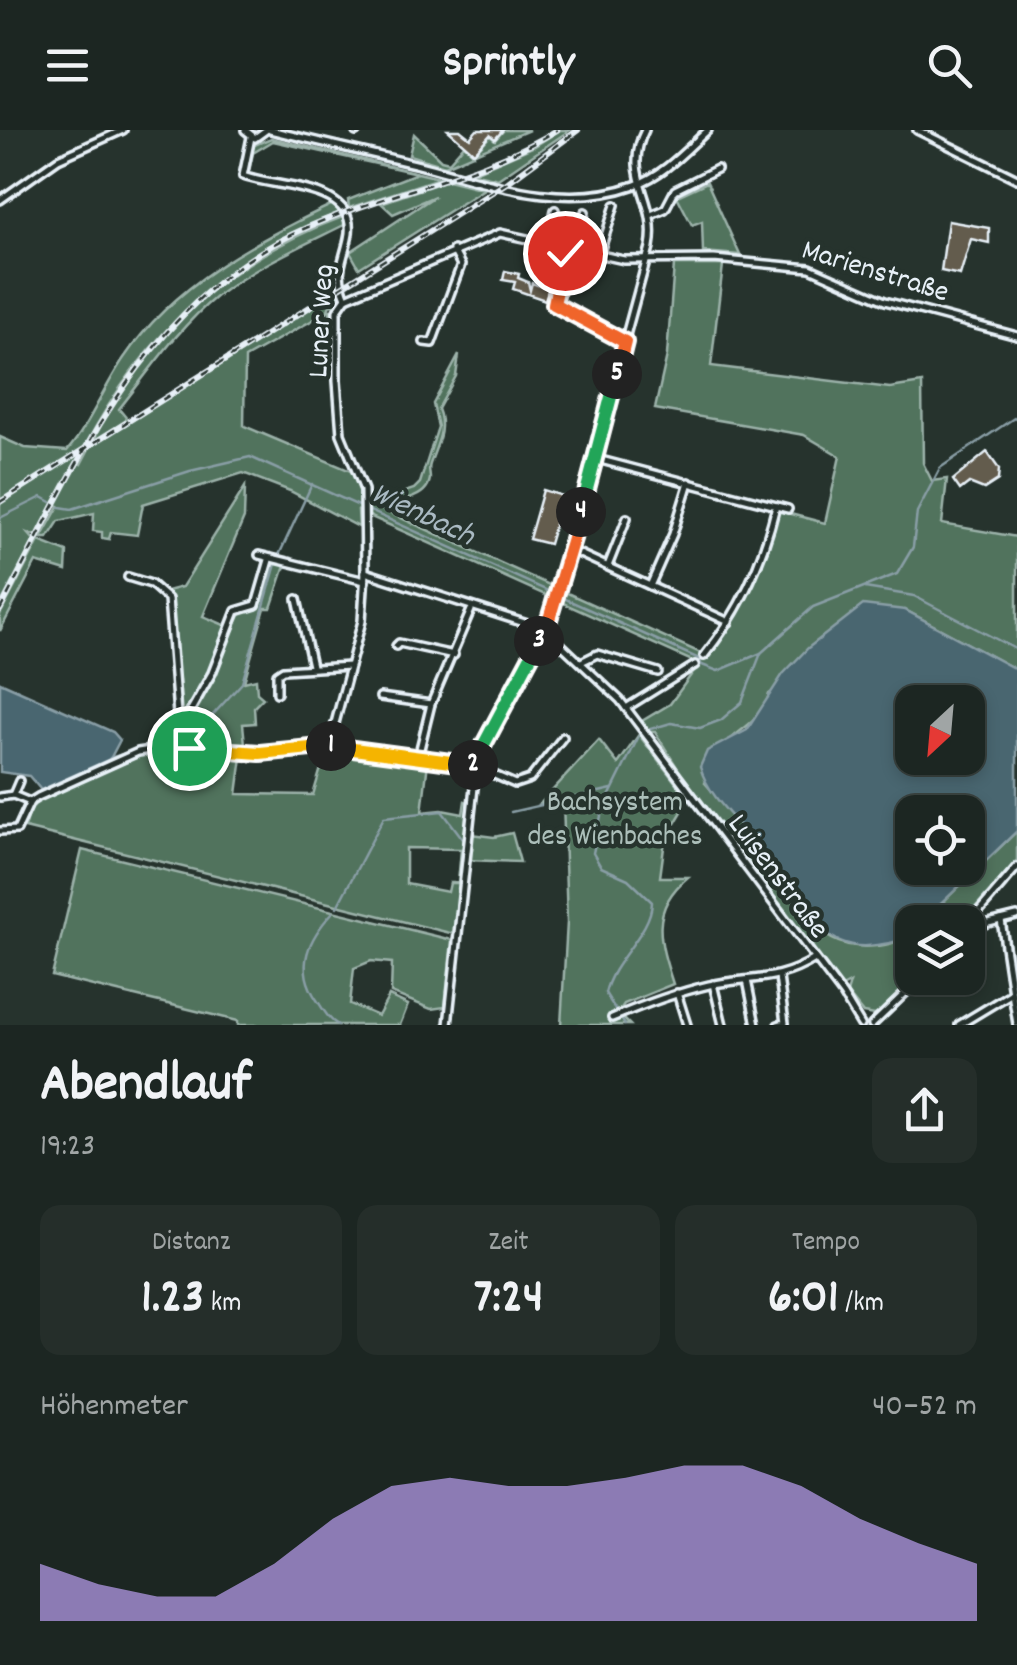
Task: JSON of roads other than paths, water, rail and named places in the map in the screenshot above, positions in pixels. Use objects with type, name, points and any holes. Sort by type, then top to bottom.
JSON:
[{"type":"street","points":[[0,200],[68,154],[123,130]]},
{"type":"street","points":[[244,130],[251,138],[259,138],[268,130],[547,195],[596,196],[639,184],[666,167],[708,130]]},
{"type":"street","points":[[448,1025],[476,766],[487,736],[545,631],[556,600],[653,234],[635,153],[645,130]]},
{"type":"street","points":[[917,130],[1017,179]]},
{"type":"street","name":"Luner Weg","points":[[251,138],[244,176],[338,200],[351,227],[338,277],[346,298],[337,311],[341,434],[363,484],[366,572],[362,621],[329,746]]},
{"type":"street","points":[[651,215],[666,207],[674,190],[717,169]]},
{"type":"street","points":[[599,255],[615,205]]},
{"type":"street","points":[[548,244],[555,210]]},
{"type":"street","points":[[576,250],[585,212]]},
{"type":"street","name":"Marienstraße","points":[[346,298],[493,233],[599,255],[714,259],[810,268],[884,301],[1017,336]]},
{"type":"street","points":[[566,248],[554,304],[625,342]]},
{"type":"street","points":[[424,342],[432,343],[439,330],[461,265],[454,250]]},
{"type":"street","points":[[596,458],[788,509]]},
{"type":"street","points":[[650,586],[673,534],[689,482]]},
{"type":"street","points":[[704,656],[729,622],[767,546],[776,506]]},
{"type":"street","points":[[608,566],[627,518]]},
{"type":"street","points":[[570,550],[729,622]]},
{"type":"street","points":[[259,555],[365,581]]},
{"type":"street","points":[[174,747],[177,734],[212,672],[236,612],[256,605],[269,560]]},
{"type":"street","points":[[366,572],[545,631]]},
{"type":"street","points":[[128,577],[151,584],[168,599],[177,734]]},
{"type":"street","points":[[297,598],[312,666]]},
{"type":"street","points":[[418,757],[431,704],[471,609]]},
{"type":"street","name":"Luisenstraße","points":[[545,631],[582,661],[626,708],[861,1025]]},
{"type":"street","points":[[396,646],[399,642],[454,655]]},
{"type":"street","points":[[582,661],[597,654],[658,672]]},
{"type":"street","points":[[626,708],[695,665]]},
{"type":"street","points":[[277,693],[276,674],[312,666],[350,666]]},
{"type":"street","points":[[380,697],[431,704]]},
{"type":"street","points":[[0,831],[18,830],[30,802],[138,752],[174,747],[260,753],[329,746],[476,766],[510,784],[524,783],[564,737]]},
{"type":"street","points":[[13,795],[20,781]]},
{"type":"street","points":[[0,796],[13,795],[30,802]]},
{"type":"street","points":[[985,905],[1017,866]]},
{"type":"street","points":[[985,923],[1017,916]]},
{"type":"street","points":[[1001,920],[1017,1024]]},
{"type":"street","points":[[612,1018],[677,993],[714,984],[779,977],[815,959]]},
{"type":"street","points":[[778,1025],[785,1023],[779,977]]},
{"type":"street","points":[[747,980],[756,1025]]},
{"type":"street","points":[[714,984],[723,1025]]},
{"type":"street","points":[[677,993],[687,1025]]},
{"type":"street","points":[[959,1025],[1012,993]]},
{"type":"street","points":[[872,1025],[903,995]]},
{"type":"water","points":[[863,605],[905,610],[1017,670],[1017,831],[985,862],[985,795],[895,795],[895,885],[961,885],[940,905],[895,905],[895,942],[856,946],[821,929],[704,778],[700,767],[707,751],[747,730],[783,674],[808,648]]},
{"type":"water","points":[[0,682],[113,732],[120,740],[110,759],[41,790],[29,776],[0,772]]},
{"type":"waterway","points":[[647,730],[671,723],[700,728],[721,720],[742,702],[761,653],[813,607],[897,574],[913,547],[917,512],[940,468],[1017,416]]},
{"type":"waterway","name":"Wienbach","points":[[60,507],[72,509],[190,471],[250,457],[697,658],[702,665],[718,671],[761,653]]},
{"type":"waterway","points":[[279,555],[312,484]]},
{"type":"waterway","name":"Wienbach","points":[[0,518],[42,497],[51,502]]},
{"type":"waterway","points":[[189,741],[242,683],[276,564]]},
{"type":"waterway","points":[[865,588],[914,596],[1017,650]]},
{"type":"waterway","points":[[625,1025],[605,993],[645,925],[652,902],[628,879],[601,867],[593,853],[602,811],[639,736]]},
{"type":"waterway","points":[[110,758],[165,741]]},
{"type":"waterway","points":[[511,812],[612,789]]},
{"type":"waterway","points":[[337,907],[384,817],[442,811],[463,839]]},
{"type":"waterway","points":[[333,912],[311,943],[306,976],[326,1014],[338,1025]]},
{"type":"railway","points":[[0,610],[58,498],[122,390],[202,296],[251,258],[308,227],[497,160],[557,130]]},
{"type":"railway","points":[[0,502],[508,182],[578,130]]},
{"type":"park label","name":"Bachsystem des Wienbaches","points":[[615,817]]}]
